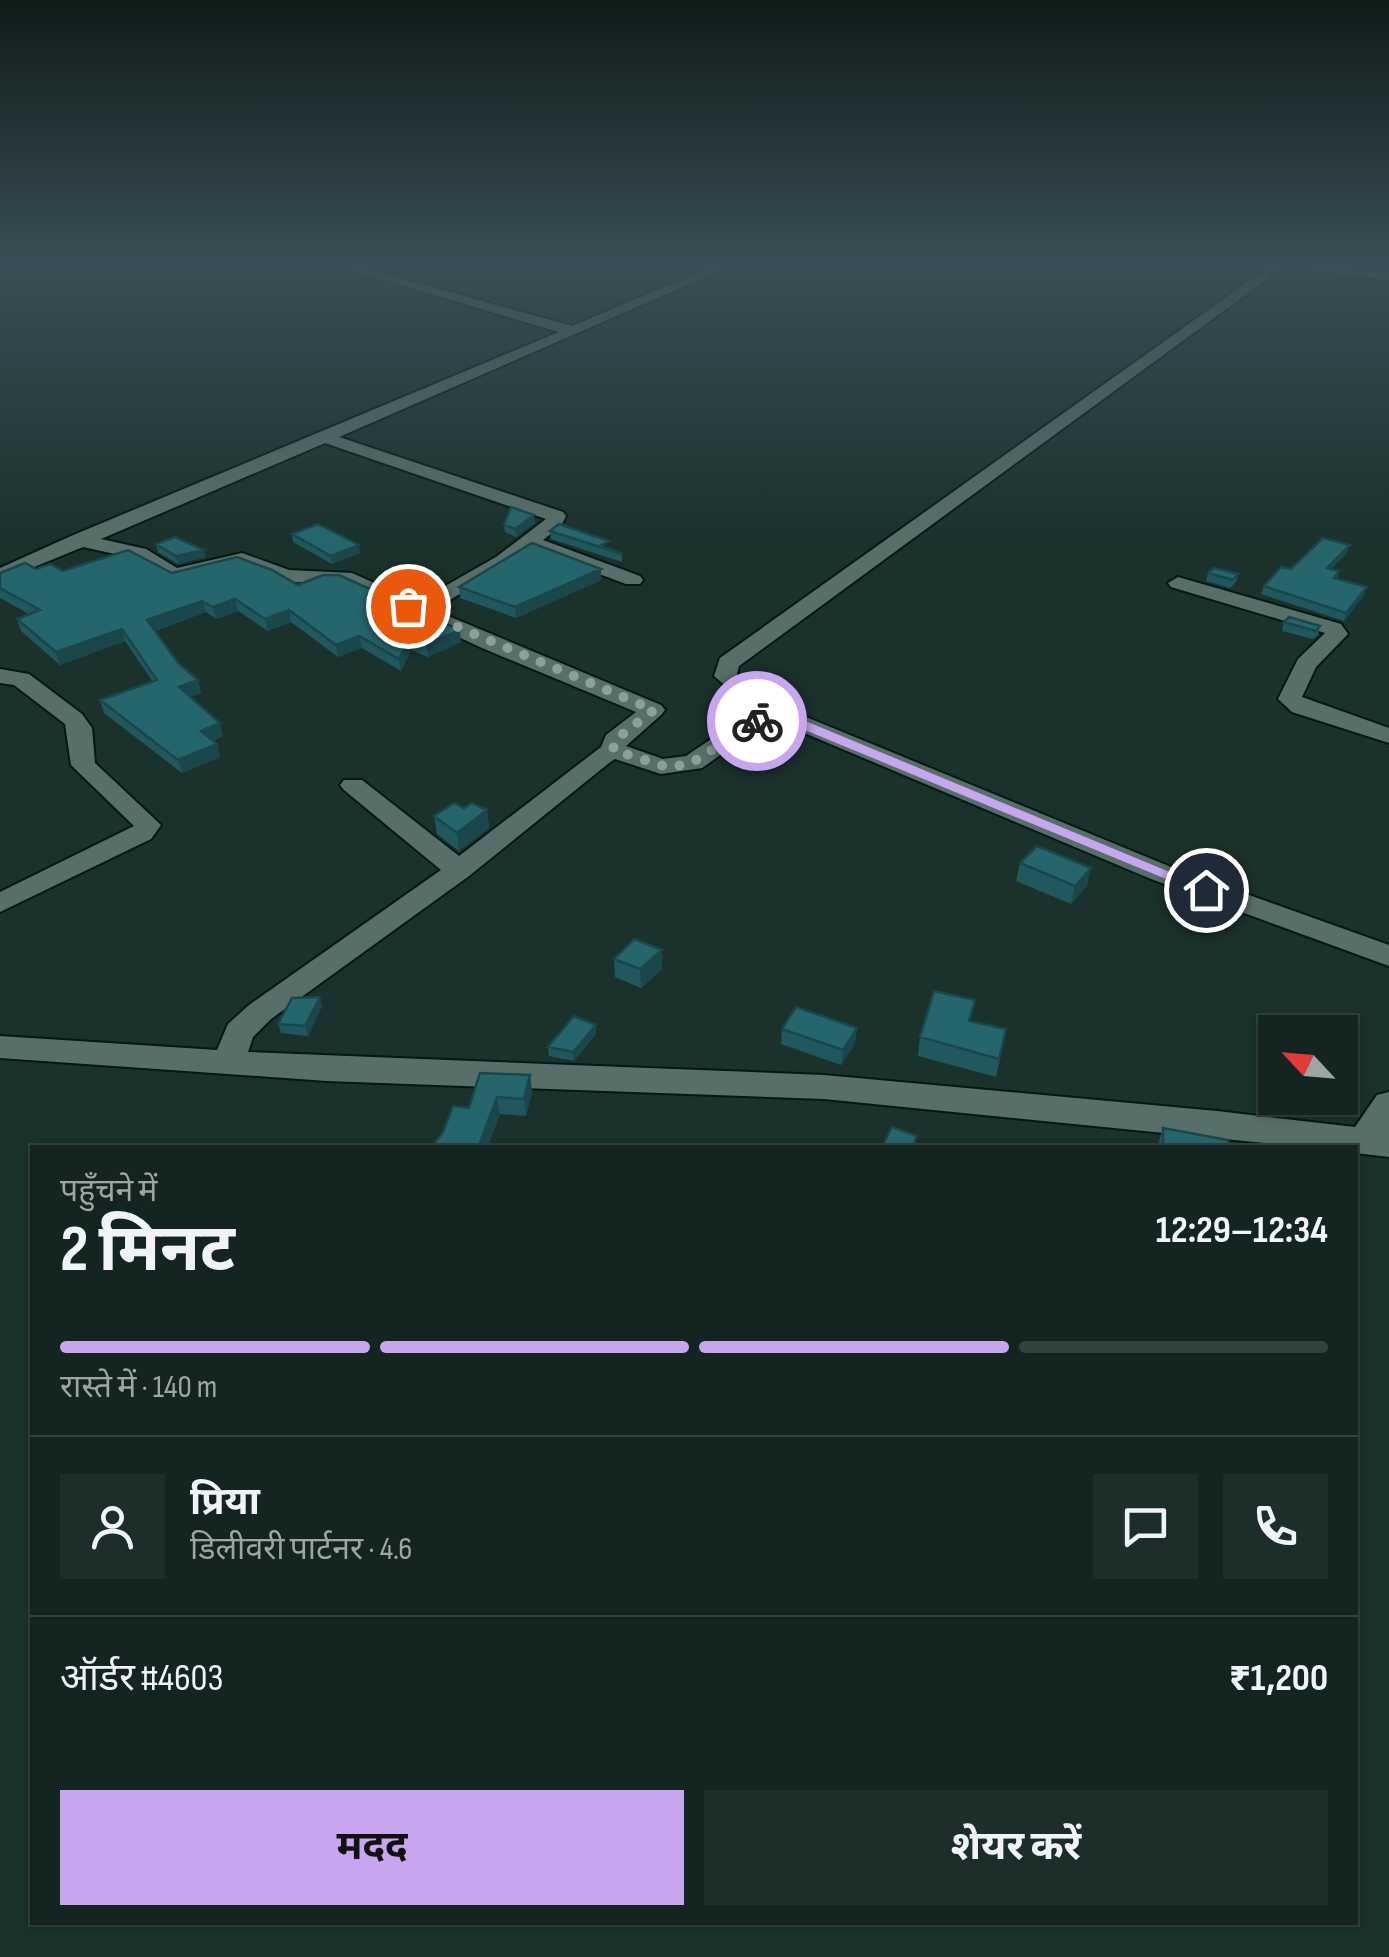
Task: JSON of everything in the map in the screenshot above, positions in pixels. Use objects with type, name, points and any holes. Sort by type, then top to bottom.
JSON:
[{"type":"street","points":[[0,574],[509,357]]},
{"type":"street","points":[[1152,357],[728,664],[725,676],[769,710],[1161,874],[1389,956]]},
{"type":"street","points":[[324,436],[556,516],[554,522],[503,560],[417,611]]},
{"type":"street","points":[[78,540],[139,553],[174,575],[242,559],[286,576],[345,576],[417,611],[654,710],[615,740],[613,750],[459,870],[260,1012],[239,1032],[229,1063]]},
{"type":"street","points":[[527,541],[574,554],[632,580]]},
{"type":"street","points":[[1178,583],[1333,629],[1337,634],[1306,664],[1290,699],[1300,707],[1389,736]]},
{"type":"street","points":[[0,676],[20,679],[74,720],[80,728],[82,765],[148,825],[142,832],[0,903]]},
{"type":"street","points":[[613,750],[661,767],[693,762],[769,710]]},
{"type":"street","points":[[353,784],[459,870]]},
{"type":"street","points":[[0,1047],[229,1063],[824,1087],[1218,1122],[1377,1142],[1389,1104]]},
{"type":"building","points":[[511,507],[534,515],[515,529],[504,525]]},
{"type":"building","points":[[318,524],[359,545],[331,556],[292,534]]},
{"type":"building","points":[[559,524],[609,541],[600,546],[622,554],[550,531]]},
{"type":"building","points":[[175,537],[204,550],[176,556],[156,544]]},
{"type":"building","points":[[1323,538],[1350,545],[1327,568],[1339,571],[1334,578],[1367,587],[1346,613],[1264,586],[1281,567],[1291,569]]},
{"type":"building","points":[[532,543],[601,569],[515,607],[459,587]]},
{"type":"building","points":[[128,550],[172,573],[237,557],[298,585],[323,575],[339,575],[460,630],[426,645],[409,638],[399,659],[359,636],[336,645],[289,610],[265,619],[235,599],[213,607],[202,601],[147,620],[178,663],[198,680],[179,687],[220,723],[201,731],[217,744],[178,760],[100,700],[157,680],[122,629],[56,652],[17,619],[40,610],[0,588],[0,573],[25,563],[36,569],[50,564],[63,571]]},
{"type":"building","points":[[1214,568],[1238,574],[1233,580],[1208,573]]},
{"type":"building","points":[[1289,617],[1320,626],[1316,631],[1284,622]]},
{"type":"building","points":[[454,803],[464,808],[472,803],[487,810],[457,833],[434,816]]},
{"type":"building","points":[[1037,846],[1091,868],[1075,886],[1020,863]]},
{"type":"building","points":[[634,939],[662,950],[640,969],[614,959]]},
{"type":"building","points":[[934,991],[975,1000],[969,1021],[1006,1029],[999,1059],[920,1037]]},
{"type":"building","points":[[320,997],[305,1026],[278,1024],[292,998]]},
{"type":"building","points":[[796,1007],[857,1028],[843,1050],[782,1029]]},
{"type":"building","points":[[574,1016],[596,1025],[573,1052],[548,1047]]},
{"type":"building","points":[[480,1073],[530,1075],[524,1099],[497,1097],[479,1145],[433,1145],[453,1106],[469,1108]]},
{"type":"building","points":[[892,1127],[917,1136],[913,1145],[883,1145]]},
{"type":"building","points":[[1163,1128],[1228,1140],[1228,1145],[1163,1145]]},
{"type":"way so far","points":[[408,606],[654,710],[615,740],[613,750],[661,767],[693,762],[757,721]]},
{"type":"route","points":[[757,721],[769,710],[1206,890]]}]
